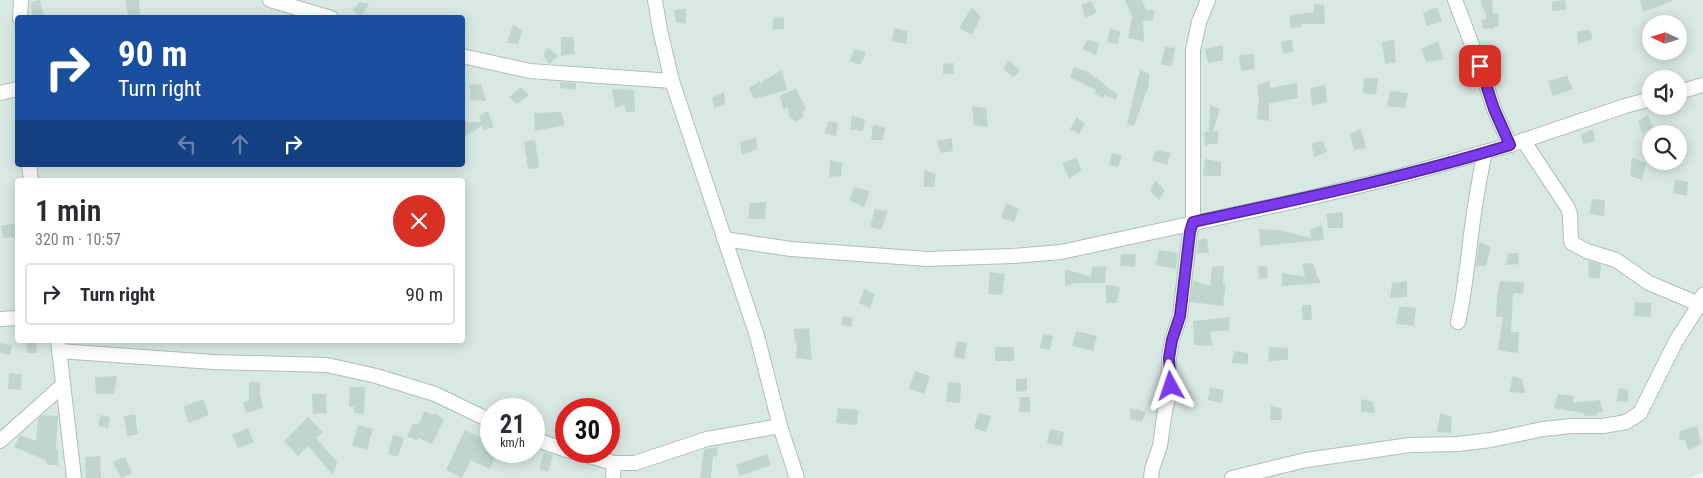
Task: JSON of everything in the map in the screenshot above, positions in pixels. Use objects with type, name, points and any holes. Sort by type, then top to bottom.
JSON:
[{"type":"street","points":[[20,15],[21,0]]},
{"type":"street","points":[[270,0],[321,15]]},
{"type":"street","points":[[656,0],[660,30],[672,81],[757,336],[780,426],[797,478]]},
{"type":"street","points":[[1151,478],[1160,446],[1170,392],[1169,358],[1172,340],[1180,316],[1190,232],[1193,222],[1194,50],[1199,22],[1208,0]]},
{"type":"street","points":[[1232,478],[1306,460],[1410,445],[1458,444],[1571,426],[1603,426],[1626,422],[1640,413],[1676,341],[1702,302],[1649,282],[1616,260],[1587,251],[1570,241],[1570,214],[1568,208],[1516,143],[1494,109],[1456,0]]},
{"type":"street","points":[[465,57],[530,71],[672,81]]},
{"type":"street","points":[[1687,90],[1703,86]]},
{"type":"street","points":[[0,93],[15,90]]},
{"type":"street","points":[[724,239],[791,249],[927,259],[1061,252],[1404,176],[1516,143],[1642,101]]},
{"type":"street","points":[[1458,322],[1462,308],[1476,191],[1485,152]]},
{"type":"street","points":[[0,318],[15,318]]},
{"type":"street","points":[[74,478],[59,345],[213,362],[327,365],[376,376],[435,394],[480,416]]},
{"type":"street","points":[[0,441],[63,385]]},
{"type":"street","points":[[620,463],[635,463],[707,439],[780,426]]},
{"type":"street","points":[[613,478],[614,463]]},
{"type":"shaded area","points":[[0,0],[1703,0],[1703,472],[1688,478],[0,478]]},
{"type":"building","points":[[40,0],[43,15],[32,15],[31,2]]},
{"type":"building","points":[[125,0],[139,0],[140,15],[128,15]]},
{"type":"building","points":[[1125,0],[1142,0],[1146,10],[1154,10],[1153,20],[1143,21],[1144,41],[1128,38],[1132,17]]},
{"type":"building","points":[[1480,0],[1492,0],[1493,14],[1498,13],[1499,26],[1493,27],[1494,30],[1491,28],[1483,29],[1481,21],[1487,18]]},
{"type":"building","points":[[1565,0],[1566,10],[1552,11],[1552,2]]},
{"type":"building","points":[[1640,0],[1672,0],[1673,1],[1643,12]]},
{"type":"building","points":[[1091,1],[1097,12],[1086,18],[1081,5]]},
{"type":"building","points":[[360,2],[369,4],[362,15],[358,15],[352,10]]},
{"type":"building","points":[[1314,4],[1324,5],[1325,24],[1301,24],[1301,27],[1290,28],[1290,15],[1314,12]]},
{"type":"building","points":[[972,7],[981,17],[972,35],[959,28]]},
{"type":"building","points":[[1437,7],[1442,21],[1427,26],[1423,13]]},
{"type":"building","points":[[686,9],[686,24],[676,22],[674,10]]},
{"type":"building","points":[[774,17],[784,18],[784,29],[772,30]]},
{"type":"building","points":[[513,25],[522,30],[518,44],[507,43]]},
{"type":"building","points":[[894,28],[907,31],[907,44],[892,41]]},
{"type":"building","points":[[1110,28],[1120,32],[1118,44],[1107,42]]},
{"type":"building","points":[[1590,30],[1593,39],[1578,44],[1577,31]]},
{"type":"building","points":[[561,37],[573,37],[575,54],[561,56]]},
{"type":"building","points":[[1088,39],[1099,43],[1096,55],[1082,49]]},
{"type":"building","points":[[1292,39],[1293,51],[1283,54],[1281,42]]},
{"type":"building","points":[[1394,39],[1396,62],[1385,64],[1382,42]]},
{"type":"building","points":[[1438,41],[1444,59],[1426,62],[1421,49]]},
{"type":"building","points":[[1223,45],[1223,60],[1208,63],[1205,49]]},
{"type":"building","points":[[1165,47],[1175,48],[1172,66],[1161,65]]},
{"type":"building","points":[[548,48],[558,56],[549,64],[543,55]]},
{"type":"building","points":[[854,49],[866,52],[860,65],[850,61]]},
{"type":"building","points":[[1254,54],[1255,69],[1241,71],[1239,55]]},
{"type":"building","points":[[1009,60],[1020,71],[1013,77],[1003,69]]},
{"type":"building","points":[[954,63],[954,74],[943,74],[943,64]]},
{"type":"building","points":[[1074,67],[1088,72],[1118,95],[1115,100],[1105,95],[1103,98],[1095,94],[1096,90],[1070,77]]},
{"type":"building","points":[[1140,69],[1149,74],[1149,85],[1134,126],[1127,124]]},
{"type":"building","points":[[782,70],[787,90],[754,99],[749,88]]},
{"type":"building","points":[[1567,76],[1573,89],[1553,96],[1548,81]]},
{"type":"building","points":[[1364,78],[1378,78],[1376,94],[1363,93]]},
{"type":"building","points":[[1270,81],[1270,88],[1297,83],[1298,98],[1269,103],[1269,121],[1257,119],[1259,99],[1257,85]]},
{"type":"building","points":[[560,82],[576,83],[576,90],[560,88]]},
{"type":"building","points":[[481,84],[486,101],[471,100],[469,85]]},
{"type":"building","points":[[1325,85],[1327,102],[1312,106],[1310,88]]},
{"type":"building","points":[[521,87],[529,95],[517,104],[509,97]]},
{"type":"building","points":[[796,88],[806,109],[802,112],[804,117],[795,122],[793,119],[790,119],[788,108],[783,109],[780,96]]},
{"type":"building","points":[[612,89],[634,90],[635,112],[626,112],[624,105],[615,108]]},
{"type":"building","points":[[1390,91],[1408,93],[1405,108],[1387,106]]},
{"type":"building","points":[[724,92],[725,104],[714,108],[712,98]]},
{"type":"building","points":[[1210,105],[1220,109],[1213,131],[1218,131],[1218,143],[1205,145],[1204,132],[1209,132]]},
{"type":"building","points":[[972,106],[986,108],[988,127],[974,125]]},
{"type":"building","points":[[488,111],[494,127],[483,130],[482,126],[465,136],[465,122],[481,122],[479,116]]},
{"type":"building","points":[[561,112],[565,125],[535,131],[534,113]]},
{"type":"building","points":[[1648,115],[1652,125],[1642,125],[1642,134],[1638,121]]},
{"type":"building","points":[[852,116],[865,119],[863,131],[850,130]]},
{"type":"building","points":[[1077,117],[1085,124],[1079,134],[1070,129]]},
{"type":"building","points":[[829,121],[838,123],[836,136],[824,133]]},
{"type":"building","points":[[873,125],[885,127],[883,140],[871,140]]},
{"type":"building","points":[[1361,129],[1366,148],[1354,150],[1350,134]]},
{"type":"building","points":[[1593,129],[1595,141],[1583,144],[1581,135]]},
{"type":"building","points":[[756,138],[757,149],[742,155],[740,142]]},
{"type":"building","points":[[952,138],[953,151],[941,153],[936,141]]},
{"type":"building","points":[[535,140],[539,168],[528,169],[524,141]]},
{"type":"building","points":[[1323,141],[1327,152],[1314,157],[1311,143]]},
{"type":"building","points":[[1156,150],[1171,153],[1167,165],[1152,160]]},
{"type":"building","points":[[1112,153],[1122,156],[1118,167],[1109,165]]},
{"type":"building","points":[[1632,157],[1642,161],[1642,170],[1644,170],[1642,180],[1630,176]]},
{"type":"building","points":[[1076,158],[1082,170],[1069,179],[1062,163]]},
{"type":"building","points":[[1205,159],[1221,162],[1221,176],[1203,176]]},
{"type":"building","points":[[830,160],[842,163],[841,176],[829,177]]},
{"type":"building","points":[[924,170],[936,174],[934,187],[924,187]]},
{"type":"building","points":[[1675,179],[1688,182],[1687,196],[1673,193]]},
{"type":"building","points":[[1155,180],[1165,190],[1159,200],[1150,191]]},
{"type":"building","points":[[854,187],[870,191],[864,207],[849,200]]},
{"type":"building","points":[[1592,199],[1605,200],[1604,216],[1590,214]]},
{"type":"building","points":[[766,202],[765,219],[748,219],[750,203]]},
{"type":"building","points":[[1006,203],[1019,209],[1014,222],[1001,218]]},
{"type":"building","points":[[875,209],[888,211],[881,230],[870,227]]},
{"type":"building","points":[[1343,212],[1343,228],[1328,228],[1326,214]]},
{"type":"building","points":[[15,224],[15,237],[3,238],[1,226]]},
{"type":"building","points":[[1322,225],[1324,240],[1260,246],[1259,229],[1279,230],[1311,238],[1310,230]]},
{"type":"building","points":[[1207,238],[1209,253],[1197,253],[1198,240]]},
{"type":"building","points":[[1479,242],[1491,247],[1486,266],[1476,266]]},
{"type":"building","points":[[1159,250],[1178,253],[1176,269],[1156,265]]},
{"type":"building","points":[[1508,253],[1518,253],[1519,264],[1506,265]]},
{"type":"building","points":[[1121,254],[1136,254],[1135,267],[1120,266]]},
{"type":"building","points":[[1588,261],[1601,264],[1600,278],[1589,278]]},
{"type":"building","points":[[1313,263],[1320,283],[1282,286],[1282,273],[1305,277],[1302,264]]},
{"type":"building","points":[[1106,266],[1105,283],[1075,283],[1065,286],[1065,269],[1091,277],[1092,267]]},
{"type":"building","points":[[1224,266],[1223,284],[1226,284],[1223,306],[1190,302],[1193,281],[1210,286],[1212,267]]},
{"type":"building","points":[[1258,266],[1267,266],[1268,278],[1259,279]]},
{"type":"building","points":[[990,272],[1005,274],[1002,295],[988,294]]},
{"type":"building","points":[[1407,281],[1407,297],[1390,298],[1392,283]]},
{"type":"building","points":[[1500,281],[1524,283],[1523,294],[1513,293],[1511,332],[1519,332],[1518,353],[1498,350],[1503,317],[1496,317]]},
{"type":"building","points":[[1106,285],[1120,287],[1117,303],[1106,303]]},
{"type":"building","points":[[864,289],[875,294],[870,308],[859,303]]},
{"type":"building","points":[[1635,302],[1651,303],[1651,317],[1634,316]]},
{"type":"building","points":[[1302,305],[1311,305],[1312,320],[1302,320]]},
{"type":"building","points":[[1399,306],[1416,308],[1414,326],[1396,324]]},
{"type":"building","points":[[843,316],[853,318],[851,327],[841,325]]},
{"type":"building","points":[[1230,317],[1229,330],[1210,332],[1213,346],[1194,345],[1193,321]]},
{"type":"building","points":[[809,328],[812,360],[796,358],[797,343],[795,343],[794,329]]},
{"type":"building","points":[[1076,331],[1097,336],[1093,351],[1072,346]]},
{"type":"building","points":[[1043,334],[1053,336],[1050,350],[1040,348]]},
{"type":"building","points":[[957,341],[967,343],[964,359],[954,357]]},
{"type":"building","points":[[0,343],[12,345],[10,355],[0,353]]},
{"type":"building","points":[[26,343],[36,343],[37,353],[27,353]]},
{"type":"building","points":[[995,347],[1014,347],[1014,361],[995,361]]},
{"type":"building","points":[[1269,347],[1288,348],[1288,360],[1268,361]]},
{"type":"building","points":[[1234,351],[1248,353],[1248,364],[1232,363]]},
{"type":"building","points":[[915,371],[930,376],[924,394],[909,388]]},
{"type":"building","points":[[9,373],[22,374],[21,390],[8,389]]},
{"type":"building","points":[[117,376],[114,394],[96,394],[95,377]]},
{"type":"building","points":[[1513,376],[1522,379],[1525,393],[1509,392]]},
{"type":"building","points":[[1027,378],[1027,391],[1016,392],[1016,379]]},
{"type":"building","points":[[249,382],[260,382],[263,408],[246,413],[243,402],[249,400]]},
{"type":"building","points":[[948,382],[961,383],[960,403],[946,402]]},
{"type":"building","points":[[350,387],[365,387],[364,414],[354,413],[354,407],[349,407]]},
{"type":"building","points":[[1210,387],[1224,390],[1222,403],[1208,400]]},
{"type":"building","points":[[1620,388],[1628,390],[1628,402],[1616,401]]},
{"type":"building","points":[[312,394],[326,394],[327,413],[313,414]]},
{"type":"building","points":[[1558,394],[1574,396],[1573,403],[1600,400],[1603,412],[1597,413],[1597,415],[1584,416],[1584,413],[1554,408]]},
{"type":"building","points":[[1020,397],[1030,397],[1030,412],[1019,412]]},
{"type":"building","points":[[203,399],[209,415],[189,423],[183,407]]},
{"type":"building","points":[[1361,399],[1373,402],[1375,413],[1361,412]]},
{"type":"building","points":[[1271,406],[1282,408],[1282,420],[1270,420]]},
{"type":"building","points":[[838,408],[858,410],[857,425],[836,423]]},
{"type":"building","points":[[1130,408],[1146,412],[1142,422],[1130,419]]},
{"type":"building","points":[[425,411],[433,415],[434,413],[444,419],[432,444],[418,438],[417,440],[407,437],[413,423],[418,425]]},
{"type":"building","points":[[978,413],[991,416],[986,432],[974,428]]},
{"type":"building","points":[[1440,413],[1452,417],[1451,433],[1437,432]]},
{"type":"building","points":[[135,414],[138,434],[127,436],[124,416]]},
{"type":"building","points":[[42,415],[58,416],[56,449],[58,449],[58,465],[47,465],[46,460],[14,447],[20,435],[36,441],[38,419]]},
{"type":"building","points":[[100,415],[110,417],[108,428],[98,426]]},
{"type":"building","points":[[308,417],[323,432],[316,438],[337,462],[333,475],[308,446],[298,456],[284,441]]},
{"type":"building","points":[[358,425],[373,429],[367,450],[352,445]]},
{"type":"building","points":[[1697,426],[1701,444],[1688,450],[1685,440],[1679,440],[1680,431]]},
{"type":"building","points":[[248,428],[254,442],[238,448],[232,435]]},
{"type":"building","points":[[1050,429],[1064,432],[1062,446],[1047,443]]},
{"type":"building","points":[[465,430],[480,438],[480,463],[493,463],[490,469],[471,460],[462,478],[446,470]]},
{"type":"building","points":[[393,435],[404,438],[398,457],[388,454]]},
{"type":"building","points":[[718,447],[717,457],[713,456],[711,478],[700,478],[704,449]]},
{"type":"building","points":[[545,452],[553,455],[548,472],[539,469],[541,463],[545,463]]},
{"type":"building","points":[[767,454],[771,465],[740,476],[736,465]]},
{"type":"building","points":[[100,456],[101,478],[86,478],[85,457]]},
{"type":"building","points":[[125,457],[132,473],[121,478],[113,462]]},
{"type":"route","points":[[1171,386],[1169,358],[1172,340],[1180,316],[1190,232],[1193,222],[1404,176],[1510,145],[1494,109],[1480,66]]}]
